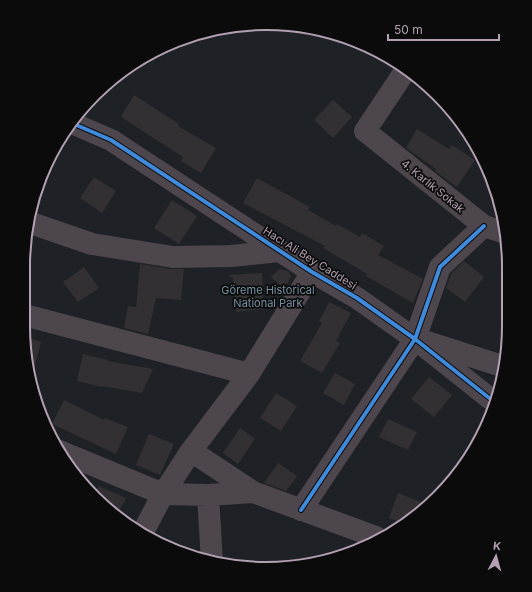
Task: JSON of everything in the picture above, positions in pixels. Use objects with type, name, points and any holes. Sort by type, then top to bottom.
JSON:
[{"type":"street","name":"4. Karlık Sokak","points":[[403,74],[365,131],[484,226],[499,231]]},
{"type":"street","points":[[85,115],[111,140]]},
{"type":"street","points":[[77,125],[111,140]]},
{"type":"street","name":"Hacı Ali Bey Caddesi","points":[[111,140],[279,251],[357,298],[415,339],[490,399]]},
{"type":"street","points":[[34,224],[92,244],[173,257],[231,256],[279,251]]},
{"type":"street","points":[[301,510],[415,339],[440,267],[484,226]]},
{"type":"street","points":[[145,528],[164,494],[192,451],[249,374],[312,272]]},
{"type":"street","points":[[30,317],[249,374]]},
{"type":"street","points":[[415,339],[498,365]]},
{"type":"street","points":[[192,451],[253,492],[373,536]]},
{"type":"street","points":[[69,455],[164,494],[208,495],[253,492]]},
{"type":"street","points":[[208,495],[212,555]]},
{"type":"green space","name":"Göreme Historical National Park","points":[[266,30],[297,32],[327,38],[342,43],[370,54],[384,62],[410,79],[422,89],[453,122],[478,162],[494,205],[500,235],[502,266],[502,326],[500,357],[494,387],[478,430],[453,470],[433,493],[410,513],[370,538],[327,554],[297,560],[266,562],[235,560],[205,554],[162,538],[122,513],[99,493],[79,470],[54,430],[38,387],[32,357],[30,266],[32,235],[38,205],[43,190],[54,162],[62,148],[79,122],[89,110],[122,79],[162,54],[205,38],[235,32]]},
{"type":"building","points":[[134,95],[179,124],[178,126],[216,148],[201,173],[181,161],[183,157],[121,117]]},
{"type":"building","points":[[333,100],[352,117],[333,138],[314,120]]},
{"type":"building","points":[[417,129],[449,149],[452,145],[475,160],[457,187],[435,171],[436,169],[406,148]]},
{"type":"building","points":[[94,177],[116,191],[102,213],[80,198]]},
{"type":"building","points":[[257,178],[310,207],[308,210],[336,226],[337,224],[360,237],[362,233],[384,246],[378,255],[423,279],[413,303],[366,276],[367,274],[323,248],[325,246],[243,203]]},
{"type":"building","points":[[172,200],[197,216],[179,244],[154,228]]},
{"type":"building","points":[[464,261],[484,277],[465,302],[446,288],[451,274]]},
{"type":"building","points":[[140,264],[171,269],[184,269],[181,300],[156,298],[148,334],[124,328],[128,306],[136,307]]},
{"type":"building","points":[[84,267],[99,288],[78,302],[63,282]]},
{"type":"building","points":[[279,269],[288,271],[291,276],[288,283],[280,285],[271,277]]},
{"type":"building","points":[[262,273],[264,309],[236,312],[233,278],[228,275]]},
{"type":"building","points":[[329,302],[351,313],[336,341],[340,343],[322,373],[300,361],[322,323],[319,321]]},
{"type":"building","points":[[31,339],[41,342],[34,368]]},
{"type":"building","points":[[83,354],[108,361],[153,369],[142,393],[102,387],[77,381]]},
{"type":"building","points":[[335,373],[355,384],[344,405],[323,393]]},
{"type":"building","points":[[429,377],[452,395],[434,417],[411,399]]},
{"type":"building","points":[[276,393],[297,406],[281,431],[260,418]]},
{"type":"building","points":[[64,400],[104,420],[105,418],[128,427],[116,454],[52,424]]},
{"type":"building","points":[[388,419],[417,432],[408,450],[379,437]]},
{"type":"building","points":[[240,428],[255,439],[238,464],[223,453]]},
{"type":"building","points":[[149,434],[174,444],[160,475],[136,465]]},
{"type":"building","points":[[278,463],[297,476],[286,491],[264,483]]},
{"type":"building","points":[[99,486],[126,498],[119,511],[110,503],[97,491]]},
{"type":"building","points":[[398,493],[421,502],[420,505],[398,521],[389,518]]},
{"type":"cycle path","points":[[77,125],[111,140],[312,272],[357,298],[415,339],[490,399]]},
{"type":"cycle path","points":[[301,510],[415,339],[440,267],[484,226]]}]
